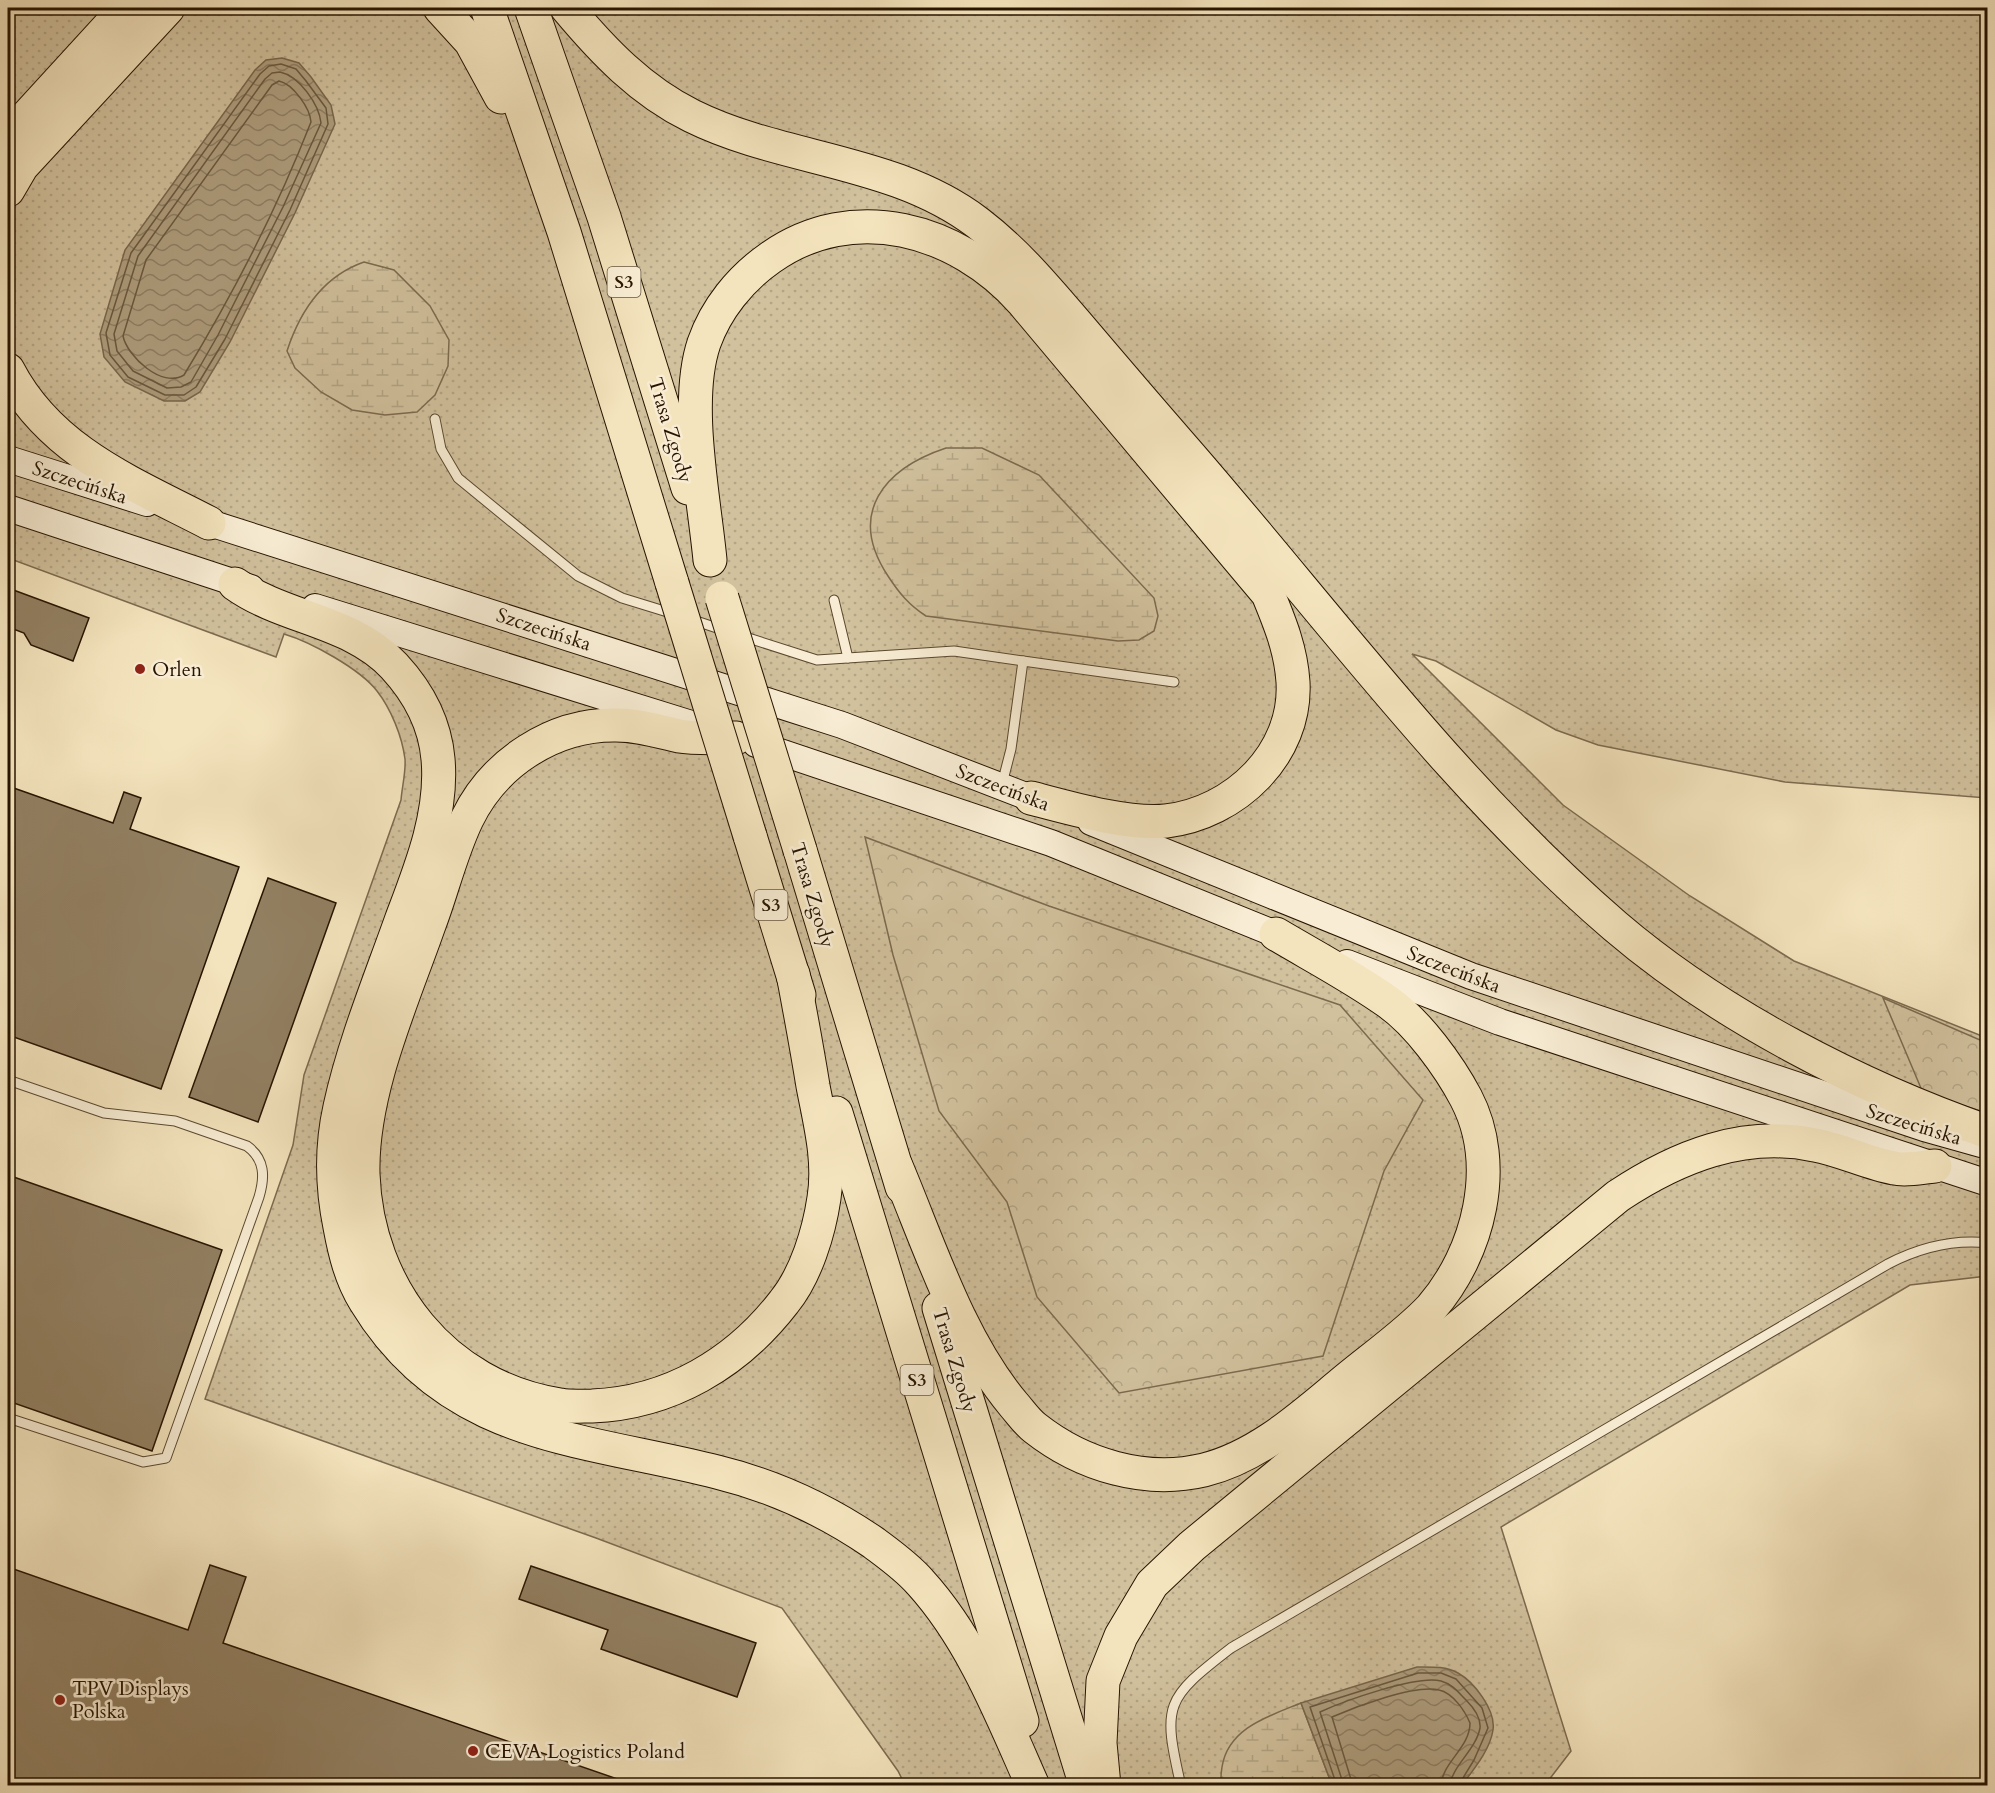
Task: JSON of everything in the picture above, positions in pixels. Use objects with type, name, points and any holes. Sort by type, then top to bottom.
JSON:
[{"type":"highway","points":[[8,137],[126,8]]},
{"type":"highway","points":[[8,190],[22,166],[168,8]]},
{"type":"highway","points":[[440,8],[471,42],[490,71],[564,232]]},
{"type":"highway","name":"S3","points":[[487,8],[564,232],[1042,1785]]},
{"type":"highway","name":"Trasa Zgody","points":[[531,8],[604,217],[1086,1785]]},
{"type":"highway","points":[[567,8],[604,52],[643,86],[693,117],[763,142],[859,167],[901,182],[940,200],[976,222],[1025,264],[1252,526],[1441,752],[1548,864],[1618,928],[1692,983],[1775,1035],[1884,1093],[1988,1132]]},
{"type":"highway","points":[[710,560],[695,409],[696,376],[711,328],[738,286],[762,263],[790,245],[821,233],[854,227],[887,227],[920,233],[952,245],[983,264],[1022,301],[1268,594],[1286,637],[1293,684],[1289,717],[1271,761],[1235,796],[1207,810],[1166,821],[1147,820],[1095,814],[1031,798]]},
{"type":"highway","points":[[8,370],[22,398],[68,444],[100,466],[209,523]]},
{"type":"highway","points":[[235,584],[258,601],[330,625],[376,650],[410,684],[427,718],[436,745],[438,788],[429,838],[352,1064],[339,1108],[334,1146],[334,1198],[349,1270],[385,1331],[398,1349],[428,1376],[462,1400],[498,1418],[542,1433],[722,1473],[797,1497],[847,1524],[919,1580],[944,1611],[973,1658],[1034,1785]]},
{"type":"highway","points":[[736,738],[682,737],[643,727],[617,724],[564,733],[533,747],[510,763],[491,782],[467,818],[383,1056],[365,1139],[363,1171],[370,1233],[381,1267],[404,1309],[444,1353],[492,1384],[528,1398],[564,1406],[622,1405],[669,1392],[715,1368],[755,1335],[787,1300],[810,1251],[824,1197],[825,1152],[793,974]]},
{"type":"highway","points":[[896,1166],[957,1308],[993,1380],[1033,1427],[1078,1456],[1120,1471],[1162,1475],[1205,1470],[1256,1449],[1305,1414],[1430,1308],[1456,1273],[1474,1233],[1483,1171],[1480,1137],[1468,1101],[1447,1066],[1420,1034],[1390,1004],[1276,934]]},
{"type":"highway","points":[[1104,1785],[1100,1743],[1103,1681],[1121,1636],[1152,1584],[1192,1546],[1618,1196],[1642,1180],[1689,1157],[1744,1143],[1777,1141],[1816,1145],[1896,1169],[1935,1166]]},
{"type":"main road","name":"Szczecińska","points":[[8,459],[842,724],[1031,798],[1404,951],[1510,991],[1902,1121],[1988,1146]]},
{"type":"main road","name":"Szczecińska","points":[[8,508],[235,584],[394,629],[1008,828],[1500,1022],[1988,1183]]},
{"type":"lane","points":[[435,420],[441,449],[458,478],[578,576],[622,598],[817,660],[954,651],[1174,682]]},
{"type":"lane","points":[[834,600],[848,658]]},
{"type":"lane","points":[[1001,786],[1011,749],[1023,661]]},
{"type":"lane","points":[[8,1080],[104,1113],[175,1121],[247,1146],[256,1152],[263,1172],[263,1184],[255,1208],[166,1458],[143,1462],[8,1418]]},
{"type":"lane","points":[[1181,1785],[1169,1736],[1173,1706],[1181,1689],[1231,1648],[1888,1264],[1941,1244],[1988,1243]]},
{"type":"green space","points":[[8,8],[1987,8],[1987,798],[1785,782],[1598,745],[1556,730],[1436,661],[1412,654],[1563,805],[1690,896],[1794,961],[1987,1038],[1987,1276],[1910,1285],[1501,1527],[1571,1751],[1545,1785],[905,1785],[898,1771],[782,1608],[596,1538],[205,1399],[293,1145],[304,1075],[401,800],[405,759],[395,723],[377,691],[347,665],[321,650],[284,634],[276,657],[8,558]]},
{"type":"green space","points":[[364,262],[394,270],[430,306],[449,340],[448,366],[435,395],[417,412],[385,415],[352,410],[321,392],[295,368],[287,351],[299,322],[315,297],[337,276]]},
{"type":"green space","points":[[946,448],[982,448],[1039,475],[1154,598],[1158,616],[1154,631],[1139,640],[1118,641],[926,616],[914,608],[892,582],[876,554],[871,533],[872,514],[878,497],[889,481],[924,457]]},
{"type":"green space","points":[[865,837],[1049,906],[1340,1005],[1423,1100],[1384,1171],[1323,1356],[1119,1393],[1037,1297],[1007,1202],[939,1111],[893,955]]},
{"type":"green space","points":[[1883,998],[1987,1043],[1987,1113],[1923,1093]]},
{"type":"green space","points":[[1301,1703],[1332,1785],[1222,1786],[1222,1767],[1232,1742],[1252,1725]]},
{"type":"water","points":[[282,58],[299,63],[311,77],[331,105],[335,124],[295,213],[230,342],[200,392],[185,401],[164,401],[125,382],[104,357],[100,334],[125,250],[255,70],[266,60]]},
{"type":"water","points":[[1417,1667],[1443,1668],[1458,1673],[1483,1697],[1491,1714],[1493,1730],[1489,1745],[1476,1766],[1462,1785],[1332,1785],[1301,1703]]},
{"type":"building","points":[[8,588],[89,618],[73,661],[31,645],[24,633],[8,627]]},
{"type":"building","points":[[8,786],[113,823],[124,792],[141,798],[130,829],[239,867],[161,1089],[8,1035]]},
{"type":"building","points":[[268,878],[336,903],[258,1122],[189,1097]]},
{"type":"building","points":[[8,1175],[222,1250],[152,1451],[8,1401]]},
{"type":"building","points":[[210,1565],[246,1577],[223,1643],[629,1783],[629,1785],[8,1785],[8,1567],[188,1630]]},
{"type":"building","points":[[531,1566],[756,1643],[737,1697],[601,1649],[608,1630],[519,1599]]},
{"type":"place","name":"Orlen","points":[[140,669]]},
{"type":"place","name":"TPV Displays Polska","points":[[60,1700]]},
{"type":"place","name":"CEVA Logistics Poland","points":[[473,1751]]}]
